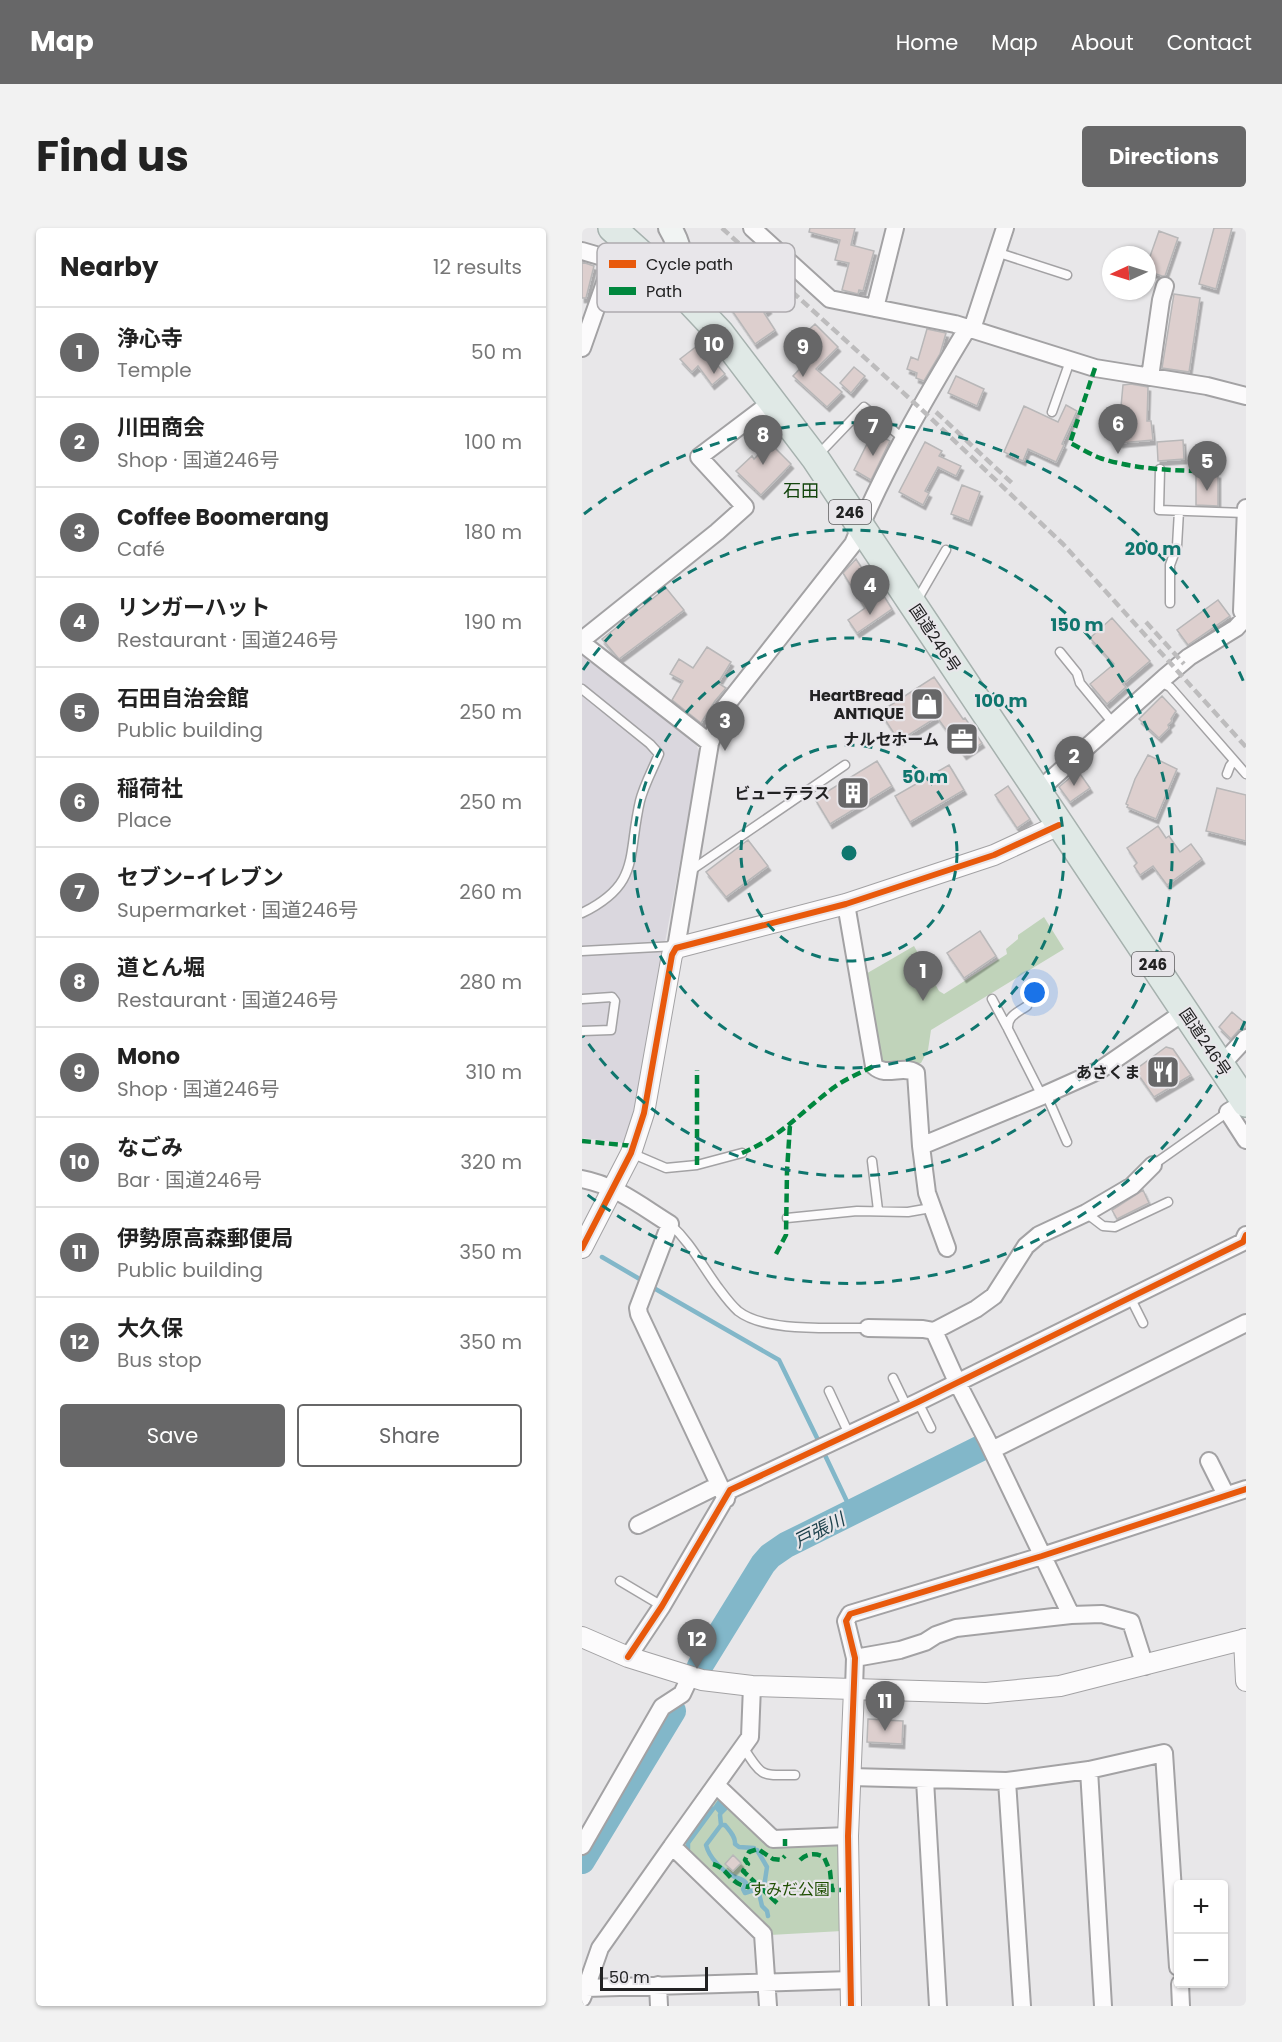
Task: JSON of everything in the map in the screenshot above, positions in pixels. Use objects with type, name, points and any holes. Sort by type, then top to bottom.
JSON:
[{"type":"highway","name":"国道246号","points":[[700,312],[720,333],[815,458],[1221,1065],[1240,1106]]},
{"type":"main road","points":[[670,228],[678,243]]},
{"type":"street","points":[[752,228],[768,243]]},
{"type":"street","points":[[875,309],[895,228]]},
{"type":"street","points":[[582,1248],[631,1153],[644,1113],[672,955],[676,947],[710,743],[724,708],[853,544],[865,514],[924,400],[970,329],[1005,228]]},
{"type":"street","points":[[582,251],[597,248]]},
{"type":"street","points":[[795,267],[830,299],[970,329],[1070,362],[1207,386],[1246,396]]},
{"type":"street","points":[[1150,377],[1165,286]]},
{"type":"street","points":[[582,348],[597,305]]},
{"type":"street","points":[[710,743],[582,642],[745,507],[699,457],[773,401]]},
{"type":"street","points":[[1038,791],[1160,682],[1190,657],[1236,628],[1245,617],[1242,611],[1245,511]]},
{"type":"street","points":[[676,947],[846,904],[994,855],[1059,825]]},
{"type":"street","points":[[846,904],[874,1066],[884,1072],[910,1069],[916,1073],[927,1193],[947,1248]]},
{"type":"street","points":[[921,1146],[1100,1070],[1184,1012]]},
{"type":"street","points":[[1221,1065],[1246,1038]]},
{"type":"street","points":[[1240,1106],[1246,1140]]},
{"type":"street","points":[[868,1328],[934,1331],[974,1305],[994,1296],[1026,1246],[1039,1235],[1086,1213],[1132,1186],[1153,1165]]},
{"type":"street","points":[[582,1179],[600,1182],[614,1189],[670,1224],[638,1308],[639,1314],[722,1492]]},
{"type":"street","points":[[638,1525],[730,1490],[913,1404],[1243,1242],[1246,1235]]},
{"type":"street","points":[[990,1445],[1246,1323]]},
{"type":"street","points":[[934,1331],[1071,1615]]},
{"type":"street","points":[[1209,1461],[1226,1495]]},
{"type":"street","points":[[851,2006],[848,1836],[855,1658],[846,1621],[850,1614],[1042,1556],[1246,1489]]},
{"type":"street","points":[[628,1658],[662,1606],[722,1492]]},
{"type":"street","points":[[855,1658],[900,1650],[956,1628],[1071,1615],[1102,1614],[1131,1622],[1145,1666]]},
{"type":"street","points":[[582,1637],[628,1658],[690,1677],[752,1686],[986,1693],[1060,1686],[1245,1639],[1246,1681]]},
{"type":"street","points":[[582,1846],[662,1707],[682,1694],[690,1677]]},
{"type":"street","points":[[752,1686],[750,1737],[600,1948],[584,1993],[658,1985],[851,1980]]},
{"type":"street","points":[[850,1777],[1007,1781],[1089,1770],[1164,1753],[1177,1934]]},
{"type":"street","points":[[1089,1770],[1103,2006]]},
{"type":"street","points":[[925,1780],[938,2006]]},
{"type":"street","points":[[1007,1781],[1022,2006]]},
{"type":"street","points":[[716,1785],[773,1839],[848,1836]]},
{"type":"street","points":[[672,1846],[763,1934],[768,2006]]},
{"type":"street","points":[[658,1985],[658,2006]]},
{"type":"street","points":[[1180,1988],[1181,2006]]},
{"type":"lane","points":[[996,252],[1067,274]]},
{"type":"lane","points":[[1052,412],[1070,362]]},
{"type":"lane","points":[[815,458],[864,407],[904,439]]},
{"type":"lane","points":[[1160,469],[1159,510],[1245,511]]},
{"type":"lane","points":[[1170,603],[1170,565],[1177,546],[1179,511]]},
{"type":"lane","points":[[910,601],[920,595],[946,550]]},
{"type":"lane","points":[[1060,652],[1077,673],[1080,683],[1113,723]]},
{"type":"lane","points":[[1160,682],[1170,687],[1246,774]]},
{"type":"lane","points":[[582,689],[650,744],[659,754],[640,800],[626,878],[612,895],[582,913]]},
{"type":"lane","points":[[1227,774],[1234,761]]},
{"type":"lane","points":[[687,873],[844,765]]},
{"type":"lane","points":[[582,951],[676,947]]},
{"type":"lane","points":[[582,999],[612,997],[615,1001],[610,1030],[582,1031]]},
{"type":"lane","points":[[992,999],[1067,1142]]},
{"type":"lane","points":[[1008,1029],[1007,1022],[1010,1017],[1026,1006]]},
{"type":"lane","points":[[1153,1165],[1163,1156],[1240,1106]]},
{"type":"lane","points":[[631,1153],[666,1168],[697,1165],[742,1154]]},
{"type":"lane","points":[[872,1161],[878,1210]]},
{"type":"lane","points":[[1086,1213],[1103,1226],[1115,1227],[1168,1202]]},
{"type":"lane","points":[[788,1218],[878,1210],[908,1212],[931,1208]]},
{"type":"lane","points":[[670,1224],[684,1237],[726,1298],[738,1311],[753,1320],[777,1326],[868,1328]]},
{"type":"lane","points":[[1130,1297],[1143,1323]]},
{"type":"lane","points":[[893,1378],[931,1428]]},
{"type":"lane","points":[[829,1391],[849,1434]]},
{"type":"lane","points":[[620,1581],[662,1606]]},
{"type":"lane","points":[[743,1747],[757,1768],[766,1775],[795,1775]]},
{"type":"shaded area","points":[[582,650],[695,741],[700,754],[629,1136],[624,1143],[582,1138]]},
{"type":"green space","points":[[1044,917],[1064,949],[931,1030],[928,1050],[921,1063],[891,1071],[882,1066],[864,975],[914,946],[939,991],[944,994],[1007,954],[1006,949],[1018,939],[1018,935]]},
{"type":"green space","name":"すみだ公園","points":[[716,1798],[723,1798],[771,1844],[838,1843],[842,1931],[770,1935],[685,1852],[683,1844]]},
{"type":"water","points":[[722,1799],[730,1807],[721,1816],[713,1807],[718,1800]]},
{"type":"building","points":[[810,228],[855,228],[851,245],[874,251],[863,291],[859,290],[858,294],[842,290],[849,263],[835,260],[840,240],[809,232]]},
{"type":"building","points":[[1214,228],[1232,228],[1216,289],[1199,284]]},
{"type":"building","points":[[1159,231],[1178,238],[1165,276],[1156,274],[1156,246],[1154,246]]},
{"type":"building","points":[[582,262],[594,266],[586,298],[582,298]]},
{"type":"building","points":[[1174,294],[1200,298],[1189,372],[1162,368]]},
{"type":"building","points":[[733,312],[765,312],[775,330],[755,344]]},
{"type":"building","points":[[815,324],[838,347],[816,369],[842,392],[827,407],[793,376],[814,354],[799,339]]},
{"type":"building","points":[[927,329],[946,333],[940,354],[924,381],[916,378],[917,373],[907,369],[911,357],[918,360]]},
{"type":"building","points":[[697,346],[725,374],[712,385],[698,366],[692,372],[680,359]]},
{"type":"building","points":[[854,367],[865,376],[851,393],[840,383]]},
{"type":"building","points":[[956,376],[984,389],[977,406],[948,393]]},
{"type":"building","points":[[1123,385],[1148,387],[1147,421],[1151,421],[1153,440],[1120,443],[1118,417],[1120,417]]},
{"type":"building","points":[[1066,405],[1077,411],[1056,462],[1028,449],[1023,461],[1004,452],[1024,406],[1058,422]]},
{"type":"building","points":[[873,432],[890,441],[871,480],[854,470]]},
{"type":"building","points":[[1183,440],[1184,459],[1158,461],[1157,442]]},
{"type":"building","points":[[925,442],[942,451],[939,456],[961,466],[956,476],[938,467],[925,491],[929,493],[923,505],[899,492]]},
{"type":"building","points":[[770,443],[791,464],[761,495],[736,471],[752,456],[754,459]]},
{"type":"building","points":[[1196,474],[1218,474],[1218,506],[1196,505]]},
{"type":"building","points":[[962,485],[980,492],[969,521],[951,514]]},
{"type":"building","points":[[856,559],[881,598],[884,596],[892,609],[857,633],[848,620],[865,608],[843,573]]},
{"type":"building","points":[[666,588],[684,610],[619,659],[602,639]]},
{"type":"building","points":[[1218,600],[1230,616],[1188,645],[1177,630]]},
{"type":"building","points":[[1112,618],[1150,661],[1123,684],[1126,687],[1107,704],[1090,684],[1114,664],[1090,638]]},
{"type":"building","points":[[707,647],[731,662],[718,683],[726,688],[701,723],[672,700],[683,681],[670,674],[679,659],[693,668]]},
{"type":"building","points":[[934,677],[982,743],[964,755],[937,717],[899,741],[880,712]]},
{"type":"building","points":[[1162,696],[1176,711],[1168,725],[1169,728],[1159,738],[1139,719]]},
{"type":"building","points":[[1148,755],[1177,769],[1156,819],[1127,807],[1126,804],[1135,779]]},
{"type":"building","name":"ビューテラス","points":[[877,761],[892,786],[830,824],[815,799]]},
{"type":"building","points":[[949,765],[964,790],[910,822],[895,796]]},
{"type":"building","points":[[1078,771],[1090,788],[1070,802],[1059,787]]},
{"type":"building","points":[[1008,786],[1030,819],[1017,828],[995,795]]},
{"type":"building","points":[[1217,788],[1246,795],[1246,841],[1206,831]]},
{"type":"building","points":[[1158,826],[1166,838],[1169,836],[1180,852],[1191,844],[1202,859],[1167,885],[1153,866],[1140,875],[1134,866],[1137,863],[1127,848]]},
{"type":"building","points":[[748,840],[768,866],[726,897],[706,872]]},
{"type":"building","points":[[980,931],[996,956],[964,978],[947,953]]},
{"type":"building","points":[[1232,1012],[1246,1024],[1246,1028],[1239,1030],[1231,1039],[1219,1027]]},
{"type":"building","name":"あさくま","points":[[1166,1047],[1173,1049],[1191,1075],[1154,1097],[1135,1070]]},
{"type":"building","points":[[1143,1190],[1149,1203],[1117,1219],[1112,1210]]},
{"type":"building","points":[[868,1719],[903,1721],[902,1744],[867,1742]]},
{"type":"building","points":[[733,1855],[741,1863],[733,1871],[725,1864]]},
{"type":"waterway","points":[[602,1257],[643,1281]]},
{"type":"waterway","points":[[652,1287],[779,1360],[819,1442]]},
{"type":"waterway","name":"戸張川","points":[[700,1666],[770,1556],[786,1545],[985,1446]]},
{"type":"waterway","points":[[823,1451],[852,1512]]},
{"type":"waterway","name":"戸張川","points":[[582,1861],[673,1711]]},
{"type":"waterway","points":[[688,1849],[688,1843],[713,1809]]},
{"type":"waterway","points":[[720,1815],[721,1825],[706,1845],[708,1850],[720,1867],[746,1883],[743,1889],[745,1893],[754,1890],[759,1893],[762,1906],[768,1916]]},
{"type":"waterway","points":[[721,1825],[725,1825],[739,1847],[754,1848]]},
{"type":"waterway","points":[[757,1850],[767,1867],[764,1887]]},
{"type":"railway","points":[[722,228],[738,243]]},
{"type":"railway","points":[[795,294],[920,408],[1063,544],[1246,747]]},
{"type":"railway","points":[[936,412],[1013,484]]},
{"type":"railway","points":[[1146,622],[1184,664]]},
{"type":"marked path","points":[[1095,368],[1070,443],[1100,458],[1123,464],[1195,471]]},
{"type":"marked path","points":[[742,1153],[780,1132],[838,1085],[874,1066]]},
{"type":"marked path","points":[[697,1070],[697,1165]]},
{"type":"marked path","points":[[776,1254],[786,1235],[790,1125]]},
{"type":"marked path","points":[[582,1141],[633,1146]]},
{"type":"marked path","points":[[785,1839],[785,1846]]},
{"type":"marked path","points":[[777,1903],[743,1871],[748,1864],[745,1860],[749,1852],[758,1849],[773,1859],[781,1860],[785,1856]]},
{"type":"marked path","points":[[800,1860],[812,1854],[824,1857],[830,1871],[832,1890],[841,1890]]},
{"type":"marked path","points":[[713,1864],[737,1883],[748,1887],[755,1881]]},
{"type":"cycle path","points":[[582,1248],[631,1153],[644,1113],[672,955],[676,948],[846,904],[994,855],[1059,825]]},
{"type":"cycle path","points":[[628,1657],[662,1606],[730,1490],[918,1402],[1243,1242],[1246,1235]]},
{"type":"cycle path","points":[[851,2006],[848,1836],[855,1658],[846,1621],[850,1614],[1042,1556],[1246,1489]]},
{"type":"place","name":"なごみ","points":[[714,374]]},
{"type":"place","name":"Mono","points":[[803,377]]},
{"type":"place","name":"稲荷社","points":[[1118,454]]},
{"type":"place","name":"セブン-イレブン","points":[[873,456]]},
{"type":"place","name":"道とん堀","points":[[763,465]]},
{"type":"place","name":"石田自治会館","points":[[1207,491]]},
{"type":"place","name":"リンガーハット","points":[[870,615]]},
{"type":"place","name":"HeartBread ANTIQUE","points":[[927,704]]},
{"type":"place","name":"ナルセホーム","points":[[962,739]]},
{"type":"place","name":"Coffee Boomerang","points":[[725,751]]},
{"type":"place","name":"川田商会","points":[[1074,786]]},
{"type":"place","name":"ビューテラス","points":[[853,793]]},
{"type":"place","name":"浄心寺","points":[[923,1001]]},
{"type":"place","name":"あさくま","points":[[1163,1072]]},
{"type":"place","name":"大久保","points":[[697,1669]]},
{"type":"place","name":"伊勢原高森郵便局","points":[[885,1731]]},
{"type":"district","name":"石田","points":[[801,490]]}]
